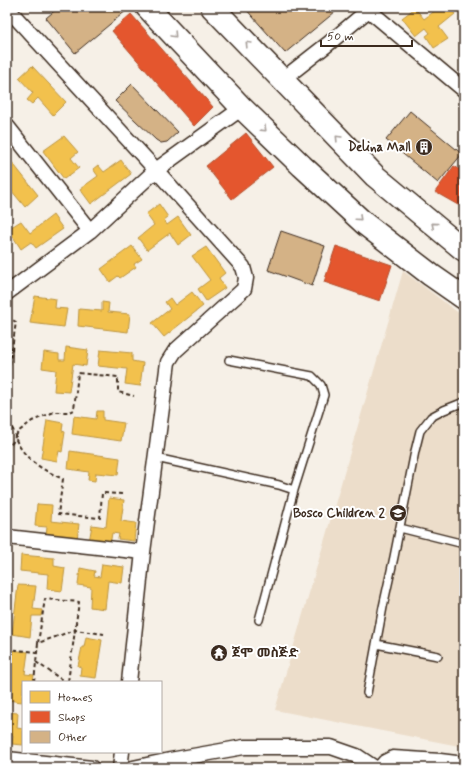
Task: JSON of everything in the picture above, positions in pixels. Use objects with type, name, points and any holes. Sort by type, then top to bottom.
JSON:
[{"type":"main road","points":[[147,7],[242,108],[302,166],[366,224],[431,275],[464,298]]},
{"type":"main road","points":[[212,7],[375,176],[464,250]]},
{"type":"street","points":[[7,8],[156,170],[243,268],[246,278],[244,289],[176,351],[168,362],[143,552],[129,681]]},
{"type":"street","points":[[282,80],[328,44],[368,8],[464,90]]},
{"type":"street","points":[[7,293],[90,231],[156,170],[242,108]]},
{"type":"street","points":[[7,126],[90,231]]},
{"type":"street","points":[[7,538],[143,552]]},
{"type":"street","points":[[133,768],[244,747],[331,747],[357,756],[375,768]]},
{"type":"street","points":[[120,768],[122,753]]},
{"type":"street","points":[[380,768],[385,762],[393,758],[440,765],[464,764]]},
{"type":"street","points":[[7,759],[92,768]]},
{"type":"lane","points":[[229,360],[312,376],[321,385],[324,395],[294,490],[260,620]]},
{"type":"lane","points":[[367,693],[383,607],[420,431],[431,417],[464,402]]},
{"type":"lane","points":[[156,458],[279,485],[294,490]]},
{"type":"lane","points":[[400,528],[464,544]]},
{"type":"lane","points":[[376,644],[438,656]]},
{"type":"path","points":[[7,318],[16,322],[7,382]]},
{"type":"path","points":[[7,448],[12,444],[18,432],[32,421],[54,412],[70,412],[74,410],[78,373],[118,377],[118,392],[134,396]]},
{"type":"path","points":[[7,423],[15,433],[15,438],[20,449],[30,460],[47,472],[63,479],[58,514],[100,518],[102,493],[122,494]]},
{"type":"path","points":[[34,681],[45,599],[80,602],[66,681]]},
{"type":"path","points":[[38,643],[75,630],[104,634]]},
{"type":"path","points":[[7,649],[37,652]]},
{"type":"path","points":[[36,662],[64,681]]},
{"type":"shaded area","name":"Bosco Children 2","points":[[403,271],[464,317],[464,747],[275,710]]},
{"type":"building: Homes","points":[[440,7],[449,7],[455,14],[439,27],[448,39],[434,48],[426,36],[430,33],[426,28],[416,36],[402,18],[415,8],[424,19]]},
{"type":"building: Homes","points":[[32,66],[66,102],[53,115],[38,98],[32,104],[27,100],[33,93],[19,78]]},
{"type":"building: Homes","points":[[64,136],[78,152],[71,158],[79,168],[64,179],[43,151]]},
{"type":"building: Homes","points":[[7,156],[38,195],[25,207],[11,190],[7,193]]},
{"type":"building: Homes","points":[[121,160],[131,174],[91,204],[80,189],[98,176],[93,169],[98,165],[104,172]]},
{"type":"building: Homes","points":[[159,204],[168,217],[164,220],[167,225],[178,217],[191,235],[178,245],[170,233],[147,250],[138,238],[154,225],[146,214]]},
{"type":"building: Homes","points":[[53,215],[63,229],[36,248],[31,242],[21,249],[8,229],[21,221],[30,233]]},
{"type":"building: Homes","points":[[132,246],[142,259],[134,264],[136,267],[120,278],[118,276],[110,282],[101,269]]},
{"type":"building: Homes","points":[[206,247],[225,273],[219,278],[225,288],[206,301],[198,289],[210,280],[192,256]]},
{"type":"building: Homes","points":[[192,292],[203,306],[164,337],[152,323],[170,309],[165,302],[170,298],[175,305]]},
{"type":"building: Homes","points":[[35,296],[56,299],[55,308],[67,309],[64,327],[30,323]]},
{"type":"building: Homes","points":[[102,302],[109,303],[108,312],[130,314],[128,332],[78,326],[79,309],[102,311]]},
{"type":"building: Homes","points":[[66,347],[88,350],[86,366],[73,364],[69,392],[54,391],[56,370],[42,368],[44,352],[59,354],[59,360],[65,360]]},
{"type":"building: Homes","points":[[100,350],[132,353],[132,361],[143,363],[140,386],[125,384],[127,369],[98,366]]},
{"type":"building: Homes","points":[[97,411],[103,411],[103,420],[124,423],[121,441],[72,434],[74,416],[96,419]]},
{"type":"building: Homes","points":[[47,420],[63,423],[62,431],[65,432],[62,452],[59,451],[57,461],[41,458]]},
{"type":"building: Homes","points":[[70,451],[120,458],[118,475],[96,473],[95,481],[88,480],[89,472],[68,469]]},
{"type":"building: Homes","points":[[109,498],[124,500],[121,521],[136,523],[134,541],[118,539],[119,534],[112,533],[110,545],[89,542],[92,525],[106,527]]},
{"type":"building: Homes","points":[[37,504],[52,505],[51,521],[79,524],[77,540],[46,536],[47,527],[35,526]]},
{"type":"building: Homes","points":[[21,555],[54,558],[54,566],[65,568],[62,591],[47,589],[48,574],[20,571]]},
{"type":"building: Homes","points":[[102,564],[124,567],[122,583],[108,581],[105,609],[90,607],[91,587],[78,585],[80,568],[95,571],[94,576],[100,577]]},
{"type":"building: Homes","points":[[18,585],[36,586],[33,609],[42,610],[41,616],[32,616],[30,637],[12,634]]},
{"type":"building: Homes","points":[[86,637],[102,640],[96,678],[80,676],[81,667],[78,666]]},
{"type":"building: Homes","points":[[10,650],[28,652],[25,674],[34,675],[33,681],[22,681],[22,702],[7,700],[7,675]]},
{"type":"building: Homes","points":[[7,712],[18,713],[17,728],[22,729],[22,745],[12,744],[13,735],[7,734]]},
{"type":"building: Shops","points":[[131,14],[213,107],[194,126],[112,31]]},
{"type":"building: Shops","points":[[246,133],[273,167],[232,199],[206,166]]},
{"type":"building: Shops","points":[[454,166],[464,172],[464,201],[462,204],[458,205],[435,192]]},
{"type":"building: Shops","points":[[336,246],[392,265],[380,301],[324,282]]},
{"type":"building: Other","points":[[59,7],[124,7],[127,10],[75,53],[46,18]]},
{"type":"building: Other","points":[[244,7],[341,7],[285,53]]},
{"type":"building: Other","points":[[132,84],[178,132],[167,142],[161,143],[156,140],[115,101]]},
{"type":"building: Other","name":"Delina Mall","points":[[410,111],[462,154],[438,183],[386,140]]},
{"type":"building: Other","points":[[281,231],[325,246],[312,286],[268,270]]},
{"type":"place","name":"Delina Mall","points":[[424,147]]},
{"type":"place","name":"Bosco Children 2","points":[[398,513]]},
{"type":"place","name":"ጀሞ መስጅድ","points":[[219,653]]}]
